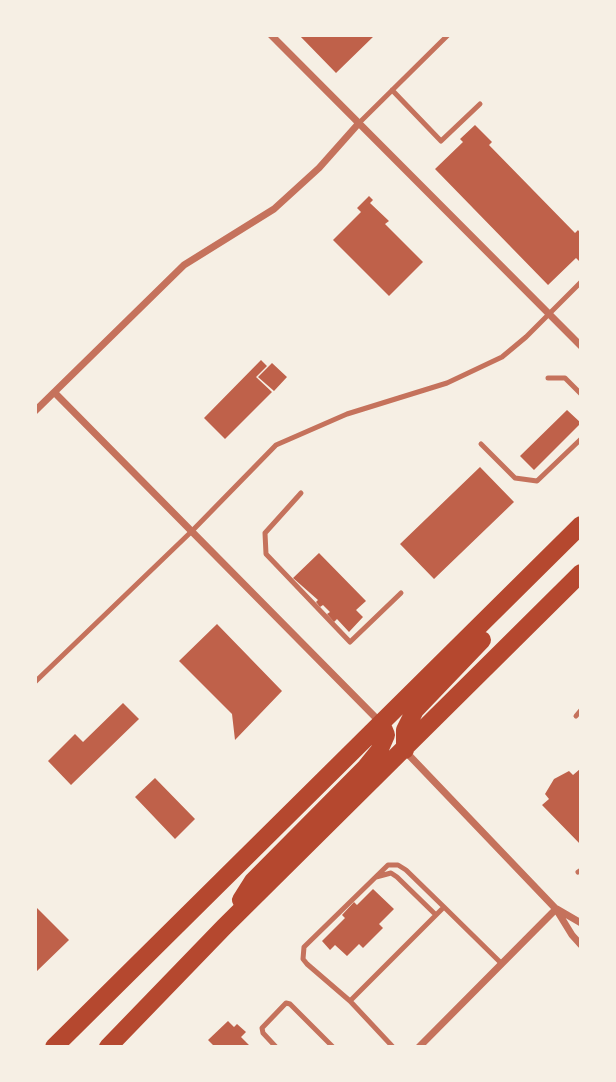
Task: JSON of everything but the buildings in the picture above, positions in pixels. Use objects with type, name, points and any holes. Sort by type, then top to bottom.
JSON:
[{"type":"main road","points":[[54,1047],[581,526]]},
{"type":"main road","points":[[108,1047],[224,927],[404,750],[579,572]]},
{"type":"main road","points":[[404,750],[405,730],[415,710],[482,640],[507,599]]},
{"type":"main road","points":[[224,927],[253,881],[379,751],[386,735],[381,723]]},
{"type":"street","points":[[271,35],[581,346]]},
{"type":"street","points":[[35,411],[184,265],[274,209],[319,168],[359,123]]},
{"type":"street","points":[[55,393],[381,723]]},
{"type":"street","points":[[404,750],[556,909],[581,944]]},
{"type":"street","points":[[556,909],[581,923]]},
{"type":"street","points":[[419,1047],[556,909]]},
{"type":"lane","points":[[359,123],[448,35]]},
{"type":"lane","points":[[392,90],[441,141],[480,104]]},
{"type":"lane","points":[[35,682],[192,531],[276,445],[347,414],[447,383],[502,358],[581,282]]},
{"type":"lane","points":[[548,378],[565,378],[581,394]]},
{"type":"lane","points":[[481,444],[515,478],[537,481],[581,439]]},
{"type":"lane","points":[[301,493],[265,533],[266,554],[350,642],[401,593]]},
{"type":"lane","points":[[576,716],[581,710]]},
{"type":"lane","points":[[393,1047],[349,1001],[307,964],[302,953],[304,947],[388,865],[398,865],[406,870],[502,965]]},
{"type":"lane","points":[[370,880],[391,873],[436,915]]},
{"type":"lane","points":[[349,1001],[444,907]]},
{"type":"lane","points":[[276,1047],[262,1033],[262,1028],[286,1003],[290,1003],[333,1047]]}]
